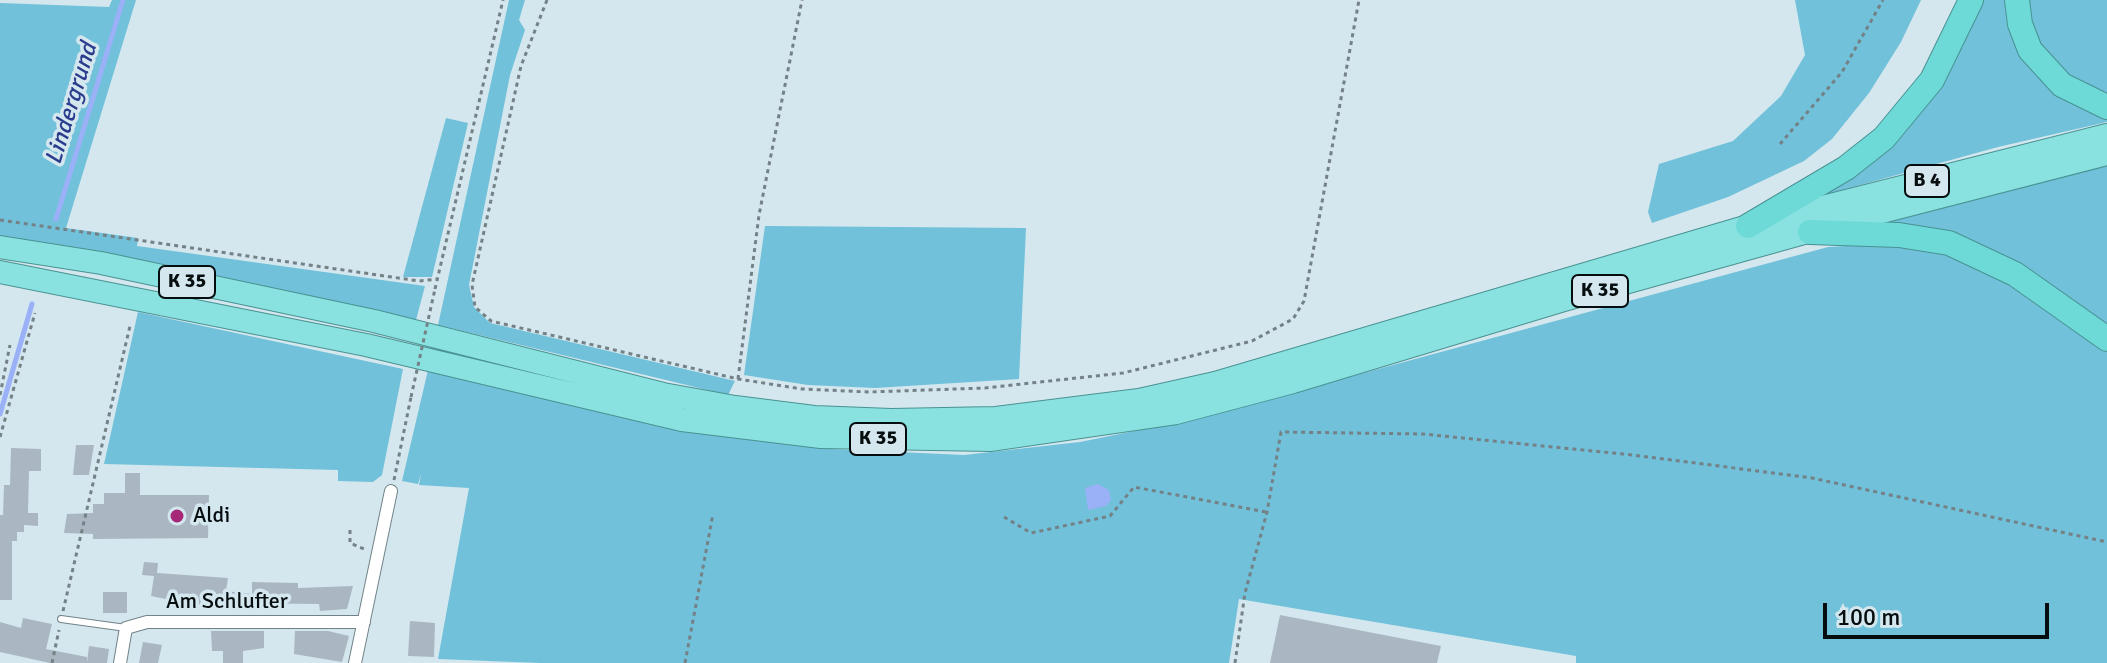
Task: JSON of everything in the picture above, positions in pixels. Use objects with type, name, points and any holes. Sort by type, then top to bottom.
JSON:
[{"type":"highway","points":[[1748,226],[1846,168],[1884,138],[1932,80],[1971,0]]},
{"type":"highway","points":[[2017,0],[2020,24],[2030,50],[2062,85],[2107,107]]},
{"type":"highway","name":"B 4","points":[[1748,226],[2107,135]]},
{"type":"highway","name":"B 4","points":[[1810,232],[2004,178],[2107,154]]},
{"type":"highway","name":"K 35","points":[[0,247],[101,263],[374,321],[663,394],[735,407],[876,420],[996,418],[1139,400],[1215,383],[1748,226]]},
{"type":"highway","points":[[1810,232],[1899,235],[1949,243],[2015,274],[2107,339]]},
{"type":"highway","name":"K 35","points":[[0,272],[366,345],[682,420],[734,429],[821,437],[990,440],[1176,413],[1810,232]]},
{"type":"street","points":[[355,663],[391,491]]},
{"type":"street","name":"Am Schlufter","points":[[126,628],[147,622],[364,622]]},
{"type":"street","points":[[120,663],[126,628]]},
{"type":"lane","points":[[61,619],[126,628]]},
{"type":"path","points":[[391,491],[503,0]]},
{"type":"path","points":[[547,0],[519,76],[472,285],[475,307],[491,321],[738,379],[802,389],[869,392],[985,388],[1123,373],[1252,341],[1293,319],[1304,301],[1359,0]]},
{"type":"path","points":[[738,379],[759,215],[802,0]]},
{"type":"path","points":[[1780,144],[1842,72],[1883,0]]},
{"type":"path","points":[[0,220],[419,281],[438,279]]},
{"type":"path","points":[[0,437],[35,313]]},
{"type":"path","points":[[52,663],[130,326]]},
{"type":"path","points":[[0,395],[10,345]]},
{"type":"path","points":[[1235,663],[1245,593],[1267,512],[1281,432],[1423,434],[1633,455],[1812,478],[2107,542]]},
{"type":"path","points":[[1004,517],[1031,533],[1110,516],[1134,487],[1267,512]]},
{"type":"path","points":[[685,663],[713,514]]},
{"type":"path","points":[[350,530],[350,543],[379,554]]},
{"type":"shaded area","points":[[112,0],[136,0],[66,228],[138,238],[137,246],[425,286],[416,320],[163,264],[0,237],[0,3],[109,7]]},
{"type":"shaded area","points":[[509,0],[525,0],[519,20],[525,30],[510,75],[469,285],[474,307],[490,323],[735,381],[728,395],[438,325]]},
{"type":"shaded area","points":[[1795,0],[1921,0],[1901,42],[1869,93],[1832,139],[1804,161],[1728,197],[1652,223],[1648,212],[1659,164],[1733,141],[1781,96],[1805,55]]},
{"type":"shaded area","points":[[1982,0],[2007,0],[2055,93],[2098,116],[2107,116],[2107,122],[1998,147],[1817,197],[1852,176]]},
{"type":"shaded area","points":[[2027,0],[2107,0],[2107,96],[2068,77],[2039,44],[2030,21]]},
{"type":"shaded area","points":[[446,118],[468,123],[432,277],[403,277]]},
{"type":"shaded area","points":[[2107,166],[2107,328],[1885,227],[1884,220]]},
{"type":"shaded area","points":[[765,226],[1026,228],[1019,379],[875,388],[808,385],[744,375]]},
{"type":"shaded area","points":[[1898,243],[1946,251],[2011,281],[2107,350],[2107,663],[1576,663],[1576,656],[1239,599],[1229,663],[540,663],[438,659],[469,488],[419,485],[421,474],[418,484],[402,481],[428,370],[702,430],[831,449],[964,455],[1080,442],[1194,419],[1828,247]]},
{"type":"shaded area","points":[[138,312],[403,369],[382,475],[373,482],[338,481],[338,470],[104,464]]},
{"type":"shaded area","points":[[1098,484],[1109,490],[1111,500],[1106,506],[1088,510],[1085,488]]},
{"type":"building","points":[[76,445],[94,445],[89,475],[73,475]]},
{"type":"building","points":[[11,448],[41,449],[41,471],[29,471],[28,513],[38,513],[38,526],[24,525],[24,532],[17,532],[17,541],[12,541],[12,600],[0,600],[0,515],[3,515],[4,485],[10,485]]},
{"type":"building","points":[[125,473],[140,473],[140,495],[209,495],[208,538],[93,539],[93,534],[64,533],[67,514],[93,513],[93,504],[104,504],[104,493],[125,493]]},
{"type":"building","points":[[144,562],[158,563],[157,573],[228,578],[226,591],[252,594],[252,582],[298,583],[298,588],[353,586],[347,609],[320,611],[319,604],[231,603],[230,608],[196,605],[151,596],[154,576],[142,575]]},
{"type":"building","points":[[103,592],[127,592],[127,613],[103,613]]},
{"type":"building","points":[[1280,615],[1441,646],[1437,663],[1270,663]]},
{"type":"building","points":[[23,618],[52,624],[46,649],[87,657],[87,663],[50,663],[0,652],[0,622],[21,628]]},
{"type":"building","points":[[410,621],[435,623],[434,657],[408,656]]},
{"type":"building","points":[[211,631],[264,631],[264,648],[243,651],[243,663],[223,663],[223,651],[212,651]]},
{"type":"building","points":[[295,631],[328,631],[349,636],[342,662],[294,654]]},
{"type":"building","points":[[143,642],[162,645],[158,663],[139,663]]},
{"type":"building","points":[[89,646],[109,649],[107,663],[87,663]]},
{"type":"waterway","name":"Lindergrund","points":[[56,219],[123,0]]},
{"type":"waterway","name":"Lindergrund","points":[[0,414],[32,304]]},
{"type":"place","name":"Aldi","points":[[177,516]]}]
